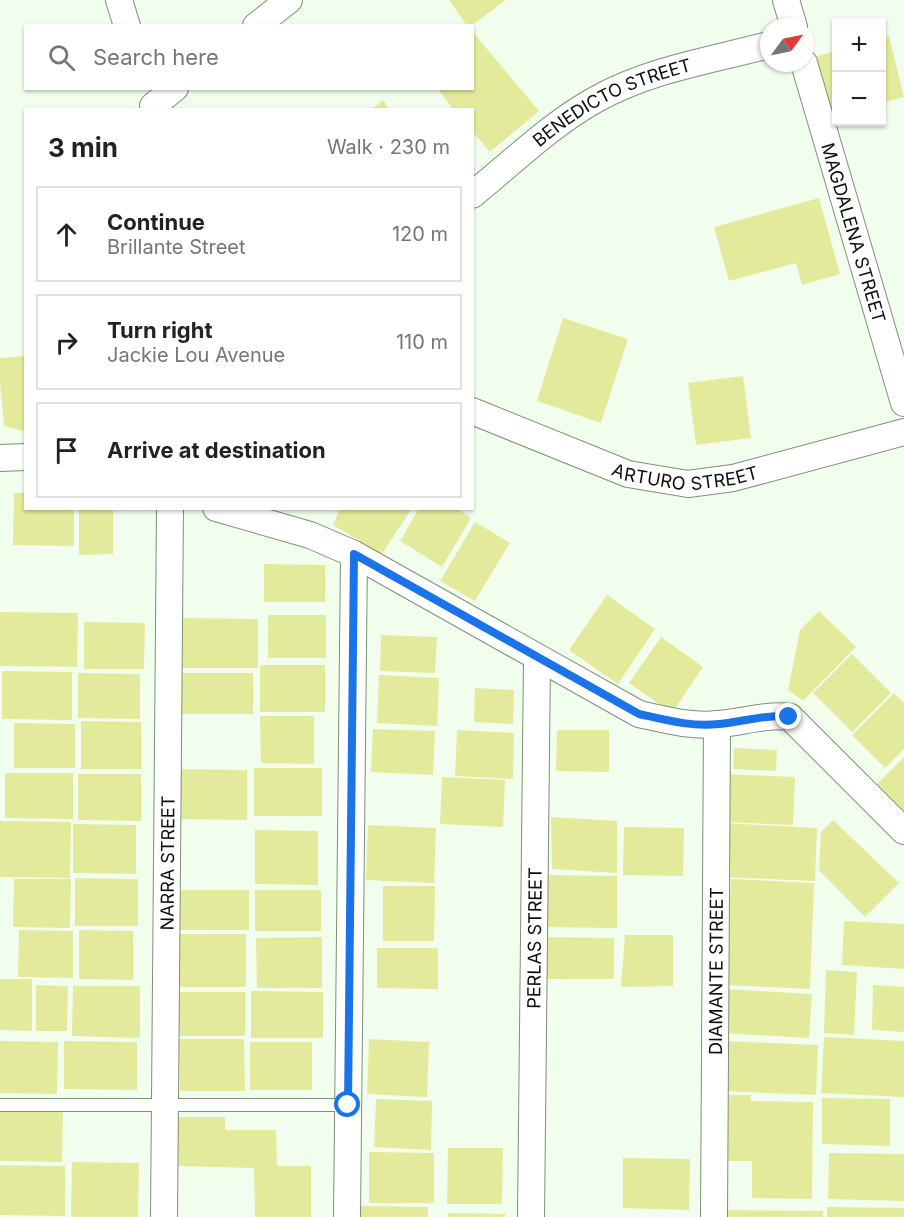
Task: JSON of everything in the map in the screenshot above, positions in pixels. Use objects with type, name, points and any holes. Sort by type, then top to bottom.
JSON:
[{"type":"street","points":[[119,0],[126,24]]},
{"type":"street","points":[[259,24],[289,0]]},
{"type":"street","points":[[786,0],[791,18]]},
{"type":"street","name":"BENEDICTO STREET","points":[[474,193],[550,131],[595,99],[655,74],[760,47]]},
{"type":"street","name":"MAGDALENA STREET","points":[[807,72],[904,403]]},
{"type":"street","points":[[151,101],[171,90]]},
{"type":"street","name":"ARTURO STREET","points":[[474,412],[627,474],[688,484],[733,478],[904,432]]},
{"type":"street","points":[[0,458],[24,457]]},
{"type":"street","name":"NARRA STREET","points":[[164,1217],[170,510]]},
{"type":"street","points":[[223,510],[310,535],[354,554],[639,714],[683,724],[717,724],[776,716],[789,717],[904,831]]},
{"type":"street","points":[[347,1217],[354,554]]},
{"type":"street","name":"PERLAS STREET","points":[[531,1217],[537,658]]},
{"type":"street","name":"DIAMANTE STREET","points":[[714,1217],[717,724]]},
{"type":"lane","points":[[0,1105],[348,1105]]},
{"type":"building","points":[[449,0],[506,0],[474,24],[466,24]]},
{"type":"building","points":[[474,33],[539,111],[490,152],[474,133],[474,108],[452,108],[439,90],[474,90]]},
{"type":"building","points":[[889,36],[904,97],[886,102],[886,72],[886,37]]},
{"type":"building","points":[[832,52],[832,117],[827,119],[814,72],[814,57]]},
{"type":"building","points":[[383,100],[389,108],[373,108]]},
{"type":"building","points":[[819,198],[840,274],[802,285],[796,263],[729,281],[714,227]]},
{"type":"building","points":[[563,318],[628,339],[601,423],[537,401]]},
{"type":"building","points":[[24,356],[24,431],[4,426],[0,358]]},
{"type":"building","points":[[743,376],[751,438],[696,445],[688,383]]},
{"type":"building","points":[[14,493],[24,493],[24,510],[74,510],[74,546],[13,545]]},
{"type":"building","points":[[79,510],[113,510],[113,554],[79,555]]},
{"type":"building","points":[[339,510],[411,510],[382,554],[333,525]]},
{"type":"building","points":[[418,510],[459,510],[471,518],[442,567],[400,541]]},
{"type":"building","points":[[475,522],[510,543],[475,601],[440,581]]},
{"type":"building","points":[[264,564],[325,565],[325,602],[264,602]]},
{"type":"building","points":[[607,595],[655,629],[618,684],[569,650]]},
{"type":"building","points":[[819,611],[856,647],[803,701],[788,690],[800,630]]},
{"type":"building","points":[[0,612],[78,613],[77,667],[0,666]]},
{"type":"building","points":[[268,615],[326,615],[326,658],[268,658]]},
{"type":"building","points":[[179,618],[258,619],[258,668],[179,668]]},
{"type":"building","points":[[84,622],[145,623],[144,669],[84,669]]},
{"type":"building","points":[[381,635],[437,637],[435,673],[380,671]]},
{"type":"building","points":[[661,637],[703,667],[672,713],[629,683]]},
{"type":"building","points":[[852,654],[891,693],[852,732],[813,693]]},
{"type":"building","points":[[260,665],[325,665],[325,712],[260,712]]},
{"type":"building","points":[[2,671],[72,672],[72,720],[2,719]]},
{"type":"building","points":[[78,673],[140,674],[140,719],[78,718]]},
{"type":"building","points":[[175,673],[253,673],[253,714],[176,714]]},
{"type":"building","points":[[379,675],[439,678],[437,726],[377,723]]},
{"type":"building","points":[[475,688],[514,690],[513,724],[474,722]]},
{"type":"building","points":[[894,693],[904,703],[904,749],[885,768],[852,735]]},
{"type":"building","points":[[260,716],[314,716],[314,764],[261,763]]},
{"type":"building","points":[[81,721],[141,722],[141,769],[81,769]]},
{"type":"building","points":[[14,723],[75,724],[75,768],[14,768]]},
{"type":"building","points":[[373,729],[435,731],[433,775],[371,772]]},
{"type":"building","points":[[457,730],[514,733],[513,779],[455,776]]},
{"type":"building","points":[[557,730],[609,730],[609,772],[556,771]]},
{"type":"building","points":[[734,748],[777,750],[776,771],[733,769]]},
{"type":"building","points":[[904,757],[904,815],[875,786]]},
{"type":"building","points":[[254,768],[322,768],[322,816],[254,816]]},
{"type":"building","points":[[176,769],[247,770],[247,820],[176,819]]},
{"type":"building","points":[[5,773],[73,773],[73,819],[5,818]]},
{"type":"building","points":[[78,774],[141,774],[141,821],[78,820]]},
{"type":"building","points":[[726,774],[795,777],[793,825],[724,822]]},
{"type":"building","points":[[442,777],[505,780],[503,827],[440,824]]},
{"type":"building","points":[[551,817],[617,821],[617,873],[552,869]]},
{"type":"building","points":[[833,820],[899,883],[865,917],[819,870],[821,832]]},
{"type":"building","points":[[0,821],[71,822],[70,878],[0,877]]},
{"type":"building","points":[[724,823],[817,828],[815,881],[722,877]]},
{"type":"building","points":[[73,824],[136,825],[136,874],[73,873]]},
{"type":"building","points":[[368,825],[436,828],[434,883],[366,880]]},
{"type":"building","points":[[624,827],[684,828],[683,876],[623,875]]},
{"type":"building","points":[[255,830],[318,831],[318,885],[255,884]]},
{"type":"building","points":[[540,875],[617,876],[617,928],[540,927]]},
{"type":"building","points":[[75,878],[138,879],[138,926],[75,926]]},
{"type":"building","points":[[14,879],[71,879],[70,928],[13,927]]},
{"type":"building","points":[[731,879],[814,883],[810,989],[726,985]]},
{"type":"building","points":[[383,886],[435,886],[434,941],[383,941]]},
{"type":"building","points":[[176,890],[249,890],[249,930],[176,930]]},
{"type":"building","points":[[255,890],[321,890],[321,931],[255,931]]},
{"type":"building","points":[[844,921],[904,924],[904,969],[842,965]]},
{"type":"building","points":[[19,930],[73,931],[73,978],[18,977]]},
{"type":"building","points":[[79,930],[133,931],[133,980],[79,979]]},
{"type":"building","points":[[176,934],[246,934],[246,987],[176,987]]},
{"type":"building","points":[[625,935],[673,935],[673,986],[621,987]]},
{"type":"building","points":[[322,937],[322,988],[257,988],[256,938]]},
{"type":"building","points":[[539,937],[614,938],[614,979],[539,979]]},
{"type":"building","points":[[377,948],[438,948],[438,989],[377,988]]},
{"type":"building","points":[[826,970],[857,972],[854,1035],[824,1033]]},
{"type":"building","points":[[0,979],[32,979],[32,1031],[0,1030]]},
{"type":"building","points":[[36,985],[68,986],[67,1031],[36,1031]]},
{"type":"building","points":[[873,985],[904,987],[904,1032],[872,1030]]},
{"type":"building","points":[[73,986],[140,986],[140,1038],[72,1036]]},
{"type":"building","points":[[723,989],[812,994],[809,1038],[721,1033]]},
{"type":"building","points":[[251,991],[323,992],[323,1038],[251,1038]]},
{"type":"building","points":[[176,992],[245,992],[245,1036],[176,1036]]},
{"type":"building","points":[[824,1037],[904,1041],[904,1097],[821,1093]]},
{"type":"building","points":[[179,1039],[244,1039],[245,1091],[180,1091]]},
{"type":"building","points":[[369,1039],[429,1042],[427,1097],[367,1094]]},
{"type":"building","points":[[0,1041],[58,1042],[57,1094],[0,1093]]},
{"type":"building","points":[[64,1041],[137,1042],[137,1090],[64,1089]]},
{"type":"building","points":[[725,1041],[818,1045],[816,1095],[723,1091]]},
{"type":"building","points":[[250,1042],[312,1042],[312,1090],[250,1090]]},
{"type":"building","points":[[719,1095],[751,1095],[751,1101],[813,1102],[812,1199],[752,1198],[752,1161],[719,1161]]},
{"type":"building","points":[[822,1098],[890,1099],[890,1146],[822,1144]]},
{"type":"building","points":[[376,1099],[432,1101],[431,1150],[374,1147]]},
{"type":"building","points":[[0,1110],[63,1110],[62,1162],[0,1161]]},
{"type":"building","points":[[176,1117],[225,1117],[225,1130],[276,1130],[277,1166],[311,1166],[311,1217],[255,1217],[254,1168],[175,1166]]},
{"type":"building","points":[[448,1148],[503,1148],[502,1204],[447,1204]]},
{"type":"building","points":[[369,1152],[434,1153],[434,1203],[369,1203]]},
{"type":"building","points":[[829,1153],[904,1154],[904,1201],[828,1199]]},
{"type":"building","points":[[623,1158],[690,1159],[689,1210],[623,1208]]},
{"type":"building","points":[[72,1162],[139,1163],[138,1217],[71,1217]]},
{"type":"building","points":[[0,1165],[65,1166],[65,1216],[0,1215]]},
{"type":"building","points":[[358,1206],[428,1207],[428,1217],[358,1217]]},
{"type":"building","points":[[827,1207],[904,1208],[904,1217],[827,1217]]},
{"type":"building","points":[[724,1210],[823,1211],[823,1217],[724,1217]]},
{"type":"building","points":[[448,1213],[505,1214],[505,1217],[448,1217]]},
{"type":"route","points":[[348,1105],[354,554],[639,714],[683,724],[717,724],[776,716],[789,717]]}]
